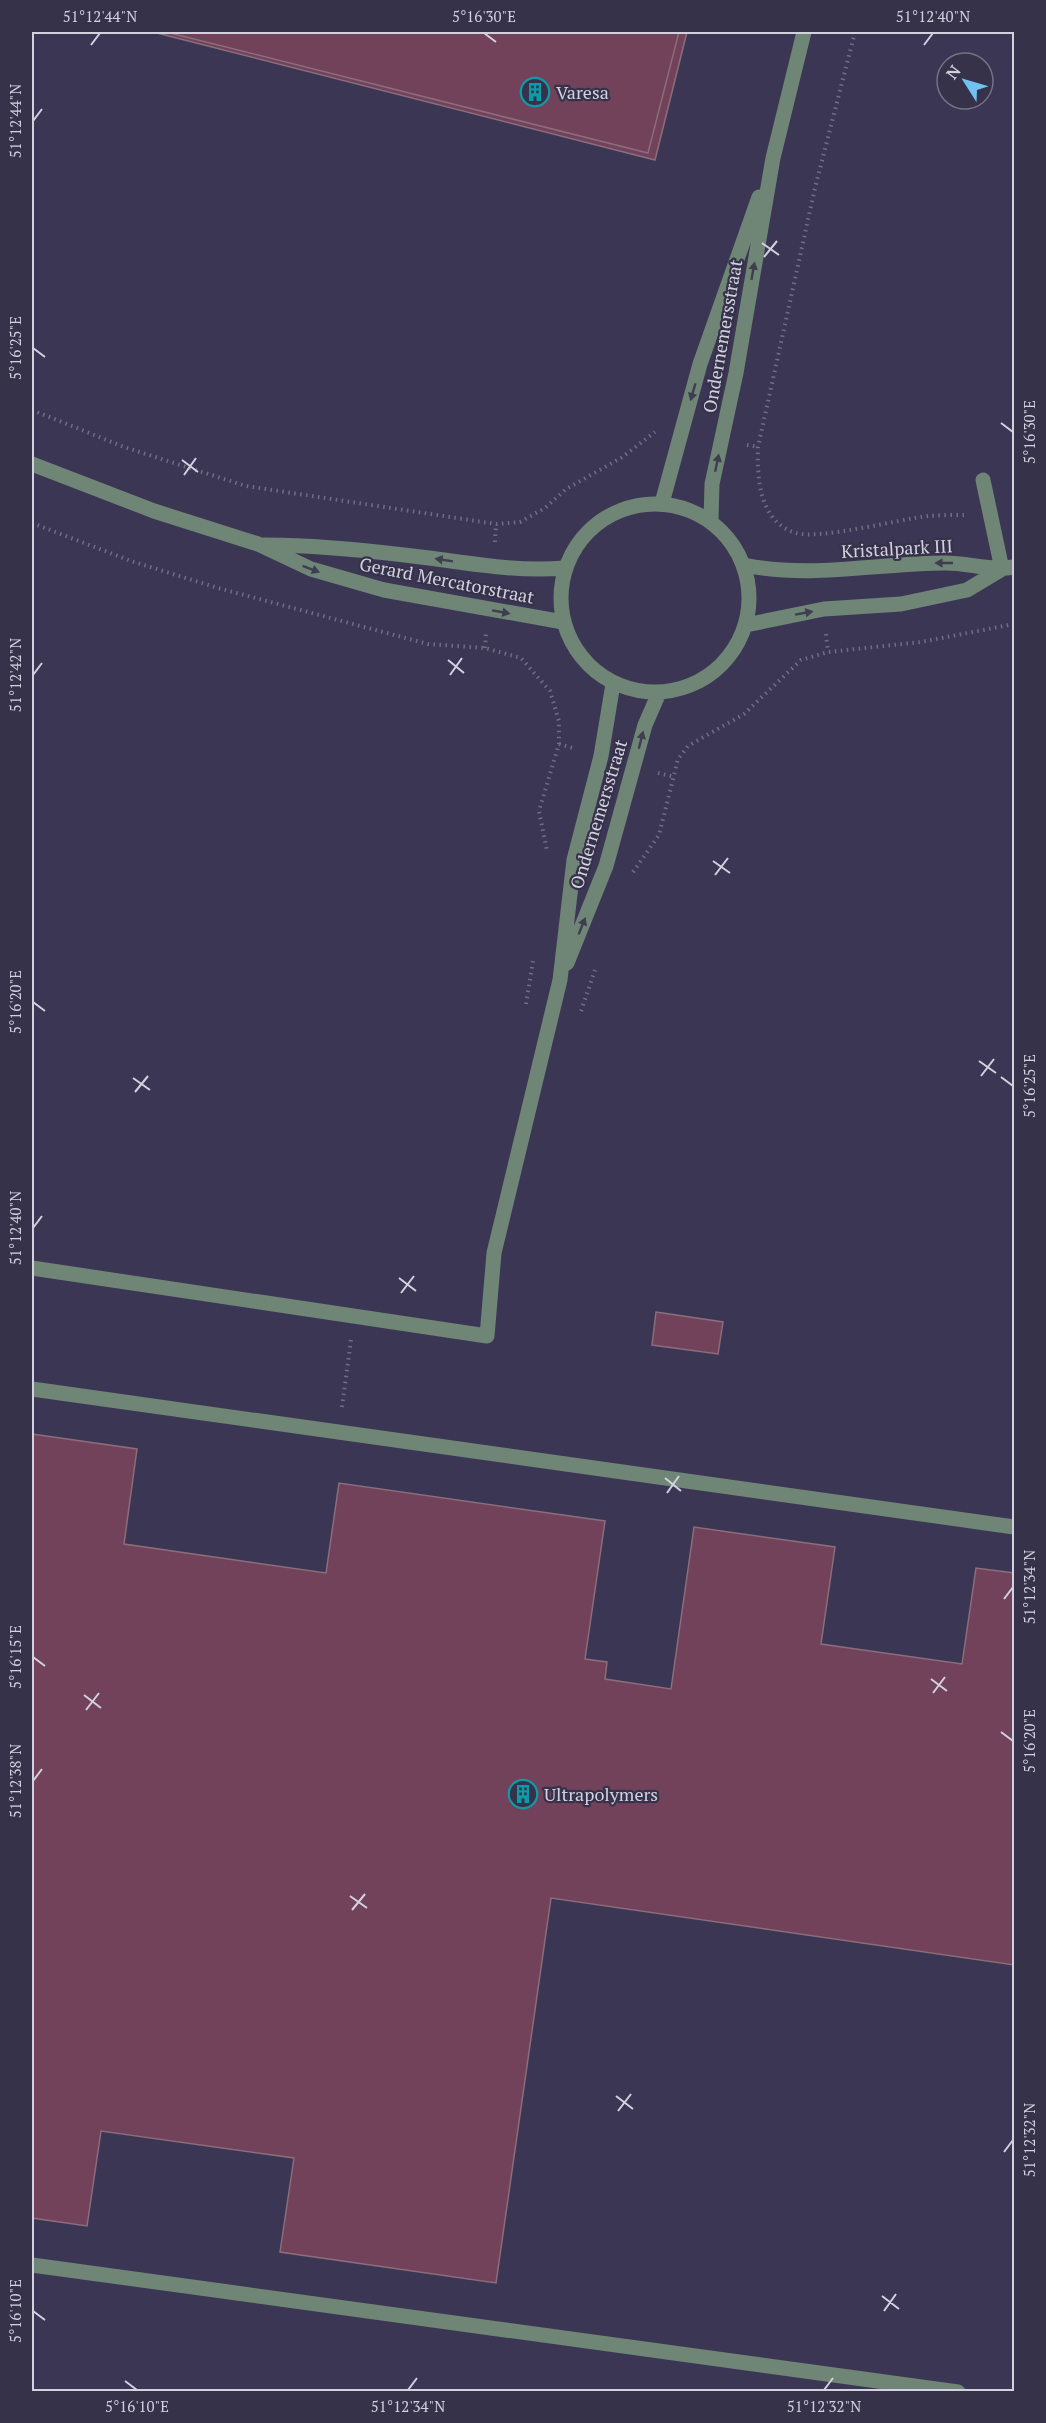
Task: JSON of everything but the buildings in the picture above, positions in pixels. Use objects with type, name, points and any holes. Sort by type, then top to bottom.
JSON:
[{"type":"street","name":"Ondernemersstraat","points":[[711,521],[712,484],[736,373],[773,158],[804,32]]},
{"type":"street","name":"Ondernemersstraat","points":[[662,503],[700,364],[773,158]]},
{"type":"street","name":"Gerard Mercatorstraat","points":[[32,464],[154,511],[258,544],[311,569],[384,590],[563,622]]},
{"type":"street","points":[[746,625],[824,609],[901,604],[967,590],[1008,568],[990,515],[983,480]]},
{"type":"street","points":[[662,503],[688,508],[711,521],[731,540],[744,565],[750,595],[746,625],[734,651],[714,673],[688,687],[659,693],[636,691],[613,684],[591,668],[579,654],[563,622],[560,595],[565,568],[580,540],[603,519],[631,506],[662,503]]},
{"type":"street","name":"Gerard Mercatorstraat","points":[[258,544],[319,545],[494,569],[532,571],[565,568]]},
{"type":"street","name":"Kristalpark III","points":[[744,565],[778,572],[948,563],[1008,568]]},
{"type":"street","name":"Ondernemersstraat","points":[[354,1317],[487,1336],[495,1253],[560,980],[574,860],[601,756],[613,684]]},
{"type":"street","name":"Ondernemersstraat","points":[[560,980],[606,866],[645,725],[659,693]]},
{"type":"street","points":[[32,1268],[354,1317]]},
{"type":"street","points":[[32,1389],[1014,1527]]},
{"type":"street","points":[[32,2265],[958,2391]]},
{"type":"path","points":[[855,32],[815,188],[758,447],[757,478],[762,499],[778,522],[796,533],[818,534],[930,516],[990,515]]},
{"type":"path","points":[[32,410],[124,447],[246,486],[496,524],[520,522],[545,508],[566,489],[621,458],[651,433],[669,427],[682,429]]},
{"type":"path","points":[[722,439],[758,447]]},
{"type":"path","points":[[32,523],[131,561],[218,588],[428,644],[484,648],[521,658],[550,692],[559,721],[559,744]]},
{"type":"path","points":[[675,777],[678,759],[688,746],[744,714],[801,660],[828,652],[921,642],[1014,624]]},
{"type":"path","points":[[338,1432],[354,1317]]},
{"type":"shaded area","points":[[32,32],[1014,32],[1014,2391],[32,2391]]},
{"type":"place","name":"Varesa","points":[[535,92]]},
{"type":"place","name":"Ultrapolymers","points":[[523,1794]]}]
